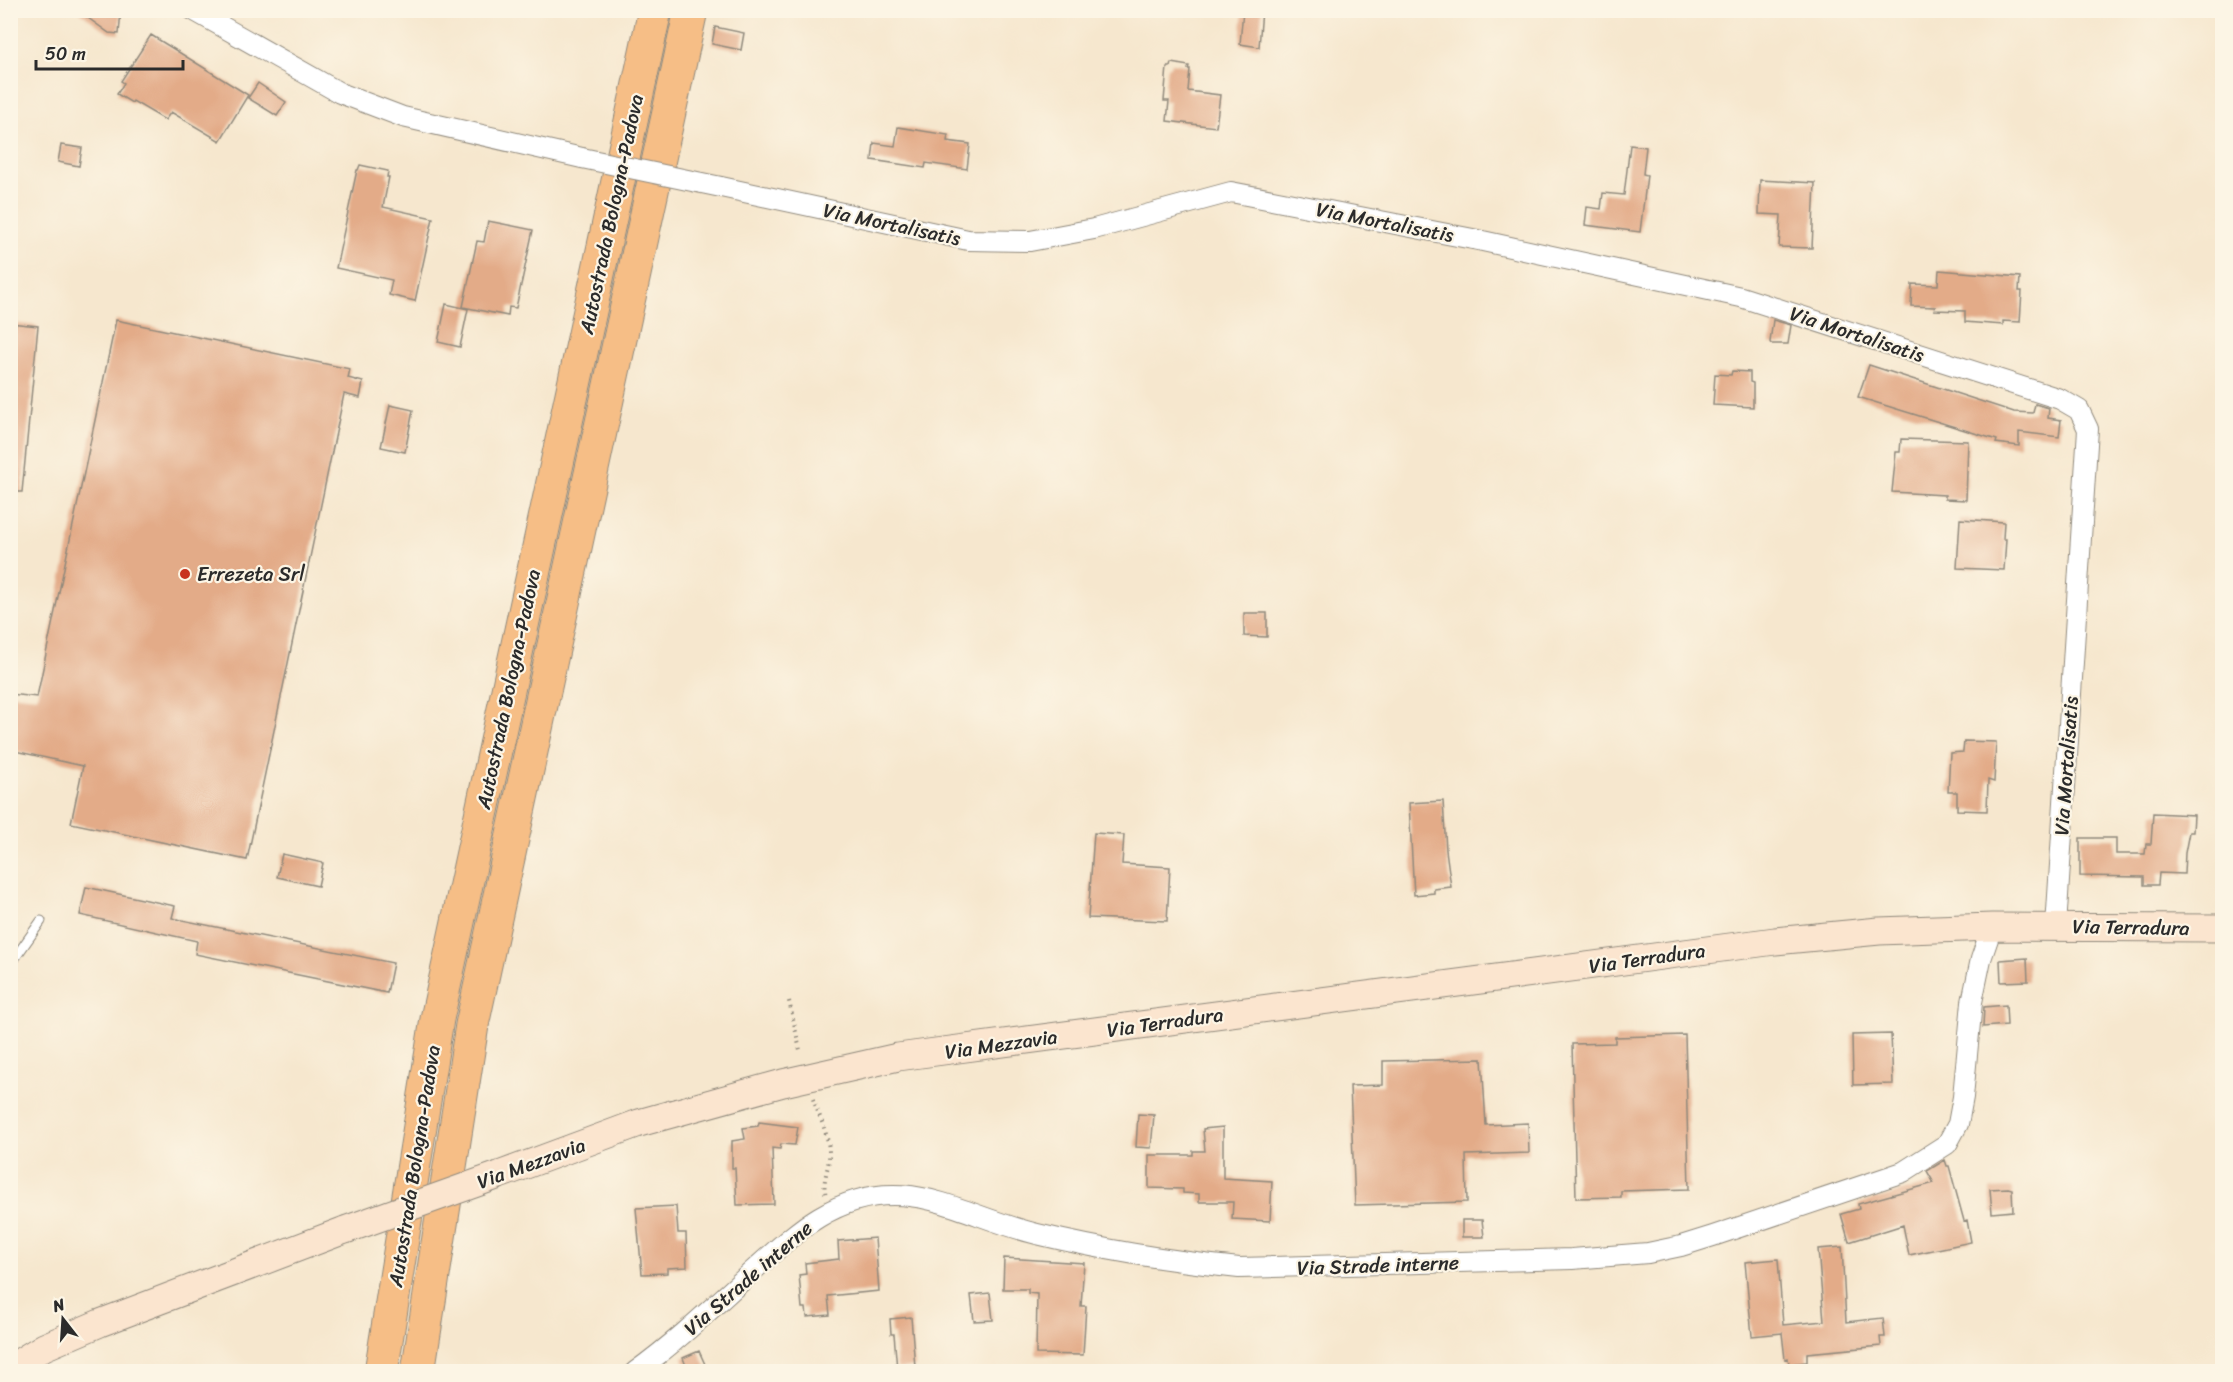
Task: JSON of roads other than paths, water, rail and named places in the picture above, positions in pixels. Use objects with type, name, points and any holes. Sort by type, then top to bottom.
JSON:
[{"type":"highway","name":"Autostrada Bologna-Padova","points":[[381,1371],[437,1019],[655,10]]},
{"type":"highway","name":"Autostrada Bologna-Padova","points":[[418,1371],[472,1025],[691,10]]},
{"type":"main road","name":"Via Terradura","points":[[1074,1034],[1775,941],[1879,931],[1992,927],[2223,928]]},
{"type":"main road","name":"Via Mezzavia","points":[[10,1368],[44,1347],[100,1323],[345,1230],[639,1123],[783,1083],[898,1057],[1074,1034]]},
{"type":"street","name":"Via Mortalisatis","points":[[193,10],[340,93],[403,117],[582,158],[969,240],[1030,241],[1095,229],[1231,192],[1478,240],[1741,297],[2060,399],[2079,410],[2088,429],[2056,927]]},
{"type":"street","name":"Via Strade interne","points":[[635,1371],[665,1351],[801,1230],[831,1210],[861,1199],[885,1194],[914,1196],[945,1203],[1035,1234],[1194,1263],[1239,1268],[1572,1259],[1648,1253],[1681,1246],[1903,1172],[1947,1143],[1958,1124],[1963,1097],[1972,1002],[1981,959],[1992,927]]},
{"type":"lane","points":[[10,965],[41,921]]},
{"type":"place","name":"Errezeta Srl","points":[[185,574]]}]
